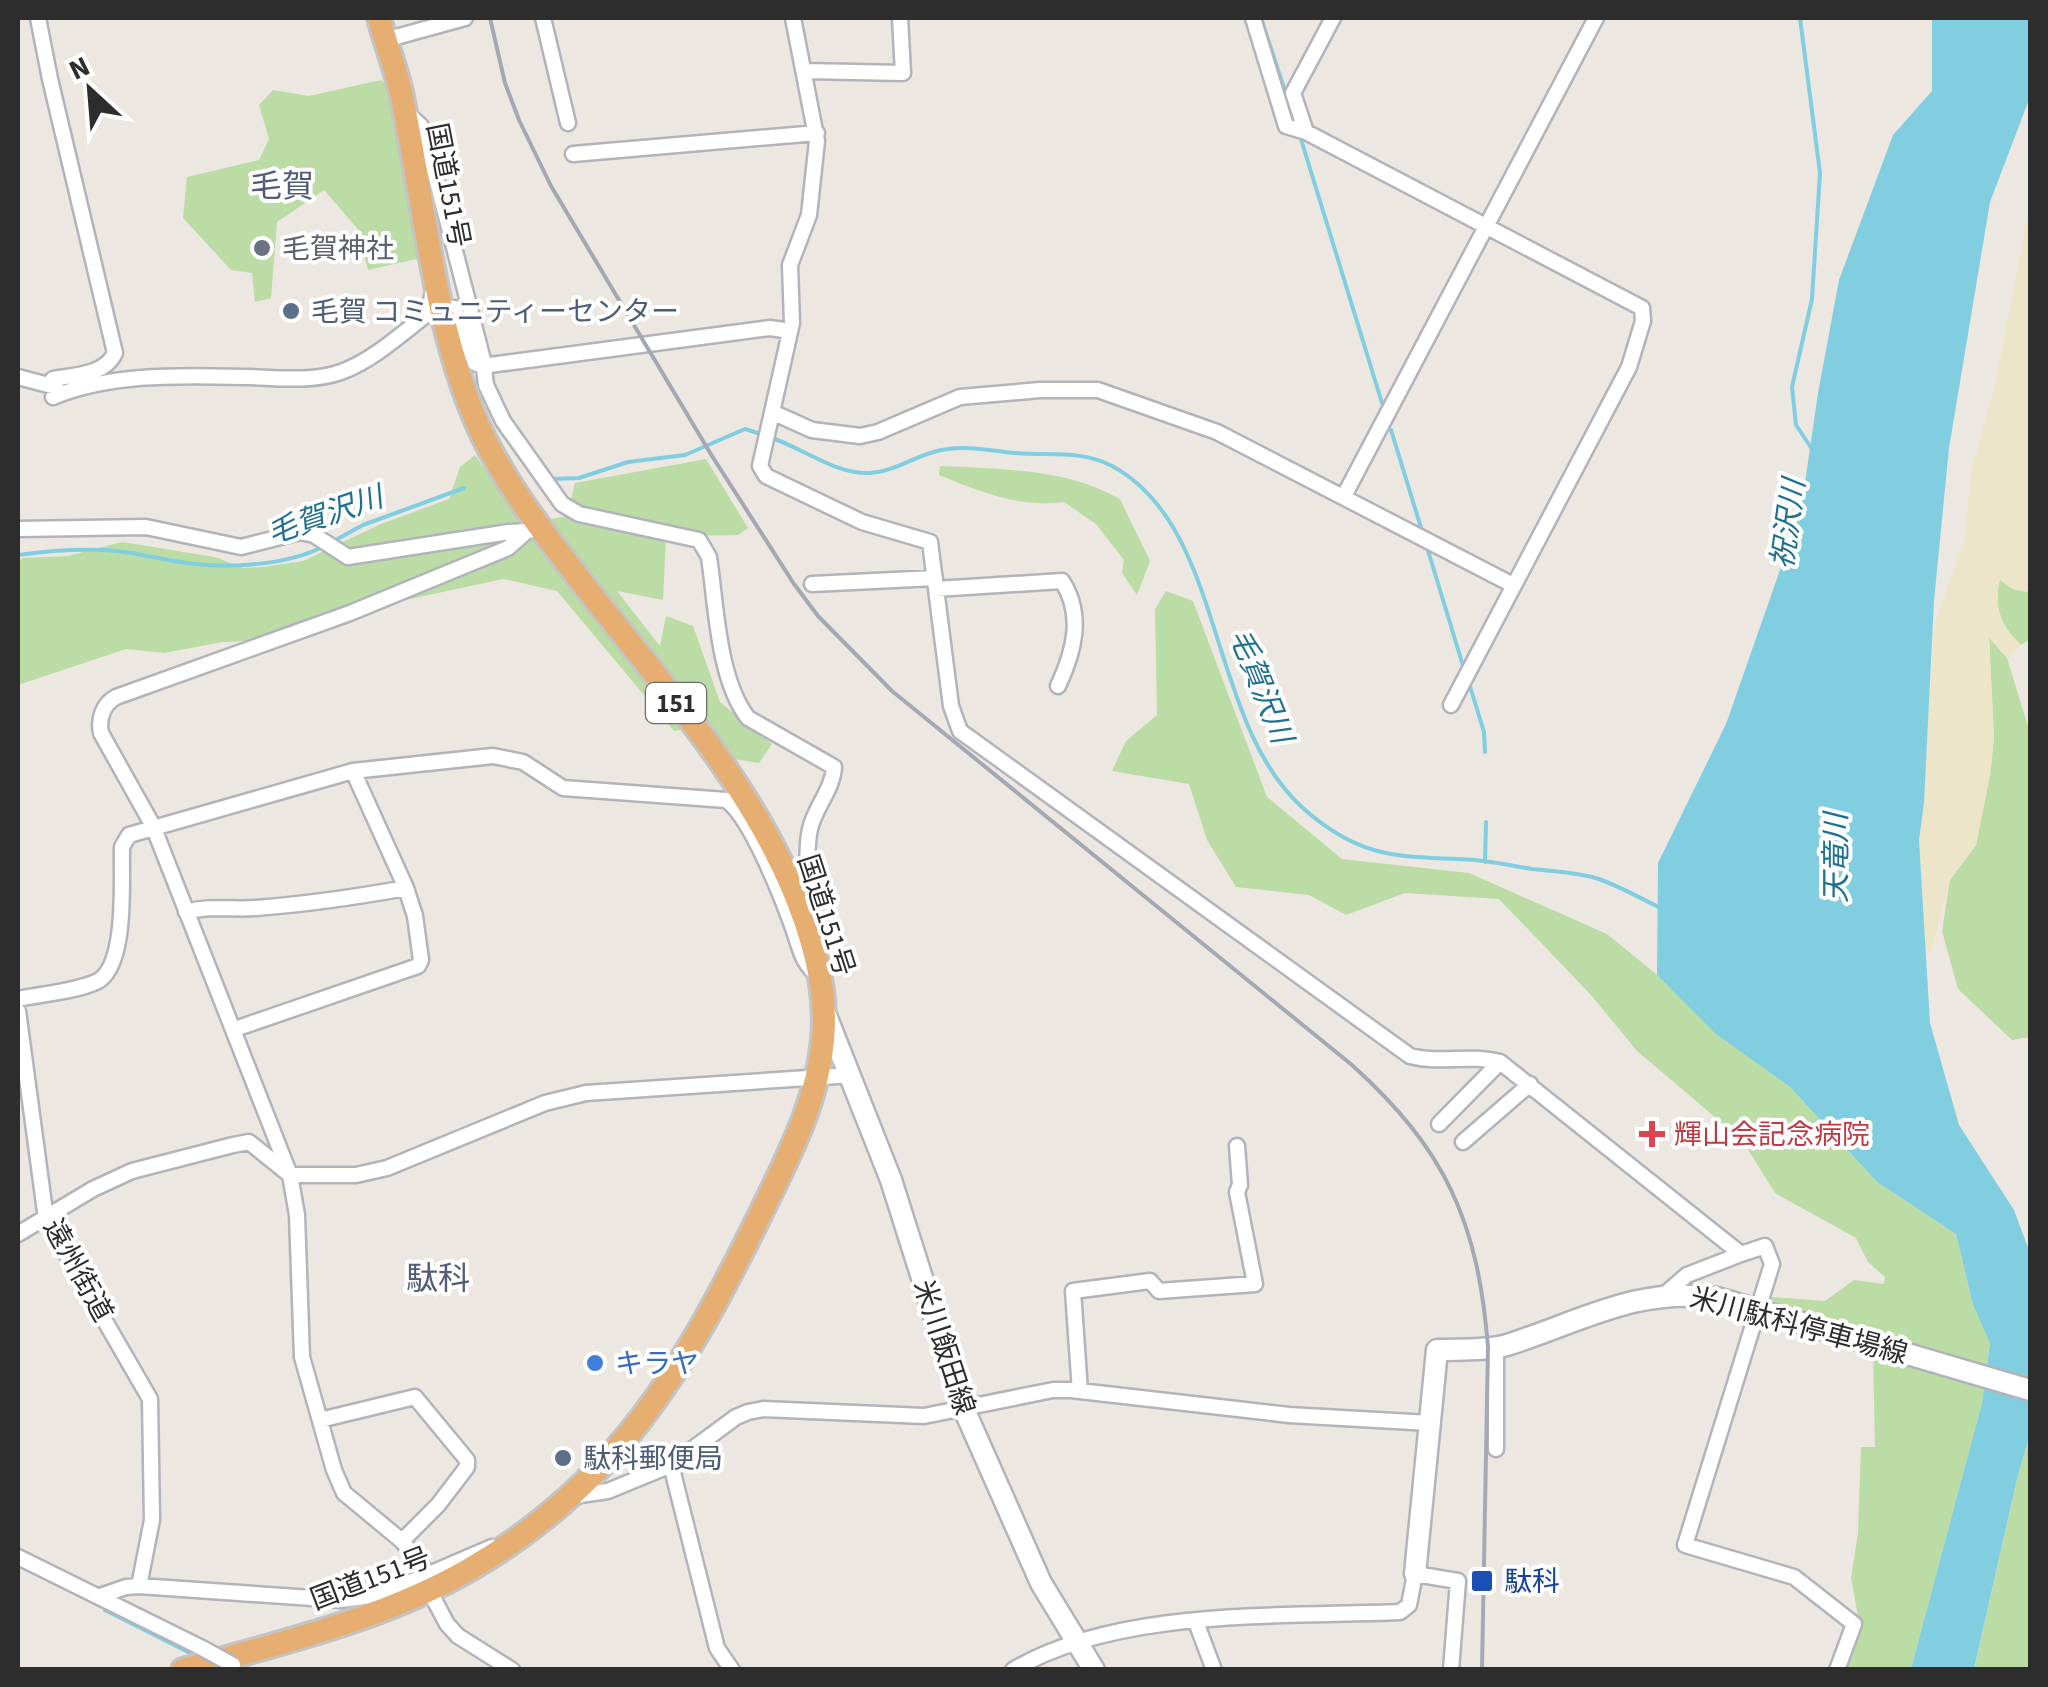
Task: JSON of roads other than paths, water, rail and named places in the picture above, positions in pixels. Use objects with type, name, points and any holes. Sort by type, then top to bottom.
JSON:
[{"type":"highway","name":"国道151号","points":[[183,1670],[399,1604],[503,1548],[571,1496],[645,1416],[702,1331],[799,1133],[818,1080],[824,1011],[820,977],[793,890],[760,824],[732,776],[533,530],[471,408],[441,296],[434,212],[382,29]]},
{"type":"main road","name":"米川飯田線","points":[[824,1011],[891,1180],[963,1407],[1026,1552],[1094,1670]]},
{"type":"main road","name":"米川駄科停車場線","points":[[1415,1574],[1437,1350],[1496,1347],[1641,1298],[1686,1293],[1718,1298],[2030,1390]]},
{"type":"street","points":[[38,18],[115,353],[102,368],[54,379],[51,391]]},
{"type":"street","points":[[382,29],[465,18]]},
{"type":"street","points":[[543,18],[568,123]]},
{"type":"street","points":[[793,18],[817,133],[809,216],[790,264],[790,331],[760,466],[766,476],[781,485],[862,522],[930,542],[950,706],[960,731],[1410,1056],[1422,1060],[1484,1058],[1500,1062],[1741,1254]]},
{"type":"street","points":[[805,71],[903,72],[900,18]]},
{"type":"street","points":[[1254,18],[1286,126],[1487,224],[1637,305],[1643,314],[1634,355],[1452,706]]},
{"type":"street","points":[[1299,130],[1293,92],[1333,18]]},
{"type":"street","points":[[1344,496],[1596,18]]},
{"type":"street","points":[[573,154],[817,133]]},
{"type":"street","points":[[434,212],[503,422],[556,497],[580,514],[698,540],[709,557],[730,685],[742,710],[748,718],[834,767],[834,776],[810,827],[807,876],[793,890]]},
{"type":"street","points":[[18,377],[51,391],[141,376],[301,378],[336,374],[361,364],[430,312],[430,298],[441,296],[454,308],[475,363],[482,366],[770,328],[790,331]]},
{"type":"street","points":[[771,416],[812,430],[860,436],[960,396],[1098,390],[1217,432],[1513,585]]},
{"type":"street","points":[[18,529],[146,527],[240,547],[300,532],[348,557],[533,530]]},
{"type":"street","points":[[512,1670],[458,1636],[447,1624],[430,1584],[402,1541],[344,1493],[302,1357],[297,1215],[290,1175],[154,826],[100,733],[99,724],[105,706],[116,697],[368,606],[508,548],[533,530]]},
{"type":"street","points":[[812,584],[1062,581],[1076,624],[1073,654],[1058,686]]},
{"type":"street","points":[[18,999],[94,983],[106,976],[119,934],[122,846],[129,835],[353,771],[493,756],[523,762],[563,788],[726,800],[735,806],[764,858],[805,966],[820,977]]},
{"type":"street","points":[[236,1029],[418,966],[421,960],[415,916],[406,888],[353,771]]},
{"type":"street","points":[[186,912],[206,906],[242,909],[326,902],[406,888]]},
{"type":"street","name":"遠州街道","points":[[18,1011],[46,1218],[150,1400],[152,1520],[139,1586]]},
{"type":"street","points":[[1439,1124],[1500,1062]]},
{"type":"street","points":[[18,1234],[93,1189],[132,1171],[233,1144],[249,1142],[290,1175],[356,1176],[387,1168],[546,1103],[586,1094],[852,1075]]},
{"type":"street","points":[[1464,1142],[1530,1084]]},
{"type":"street","points":[[1080,1391],[1073,1291],[1150,1281],[1159,1292],[1255,1284],[1237,1192],[1237,1146]]},
{"type":"street","points":[[1664,1294],[1687,1274],[1765,1246],[1772,1264],[1685,1544],[1794,1577],[1854,1624],[1837,1670]]},
{"type":"street","points":[[1496,1347],[1496,1449]]},
{"type":"street","points":[[571,1496],[608,1491],[671,1465],[736,1417],[763,1410],[924,1416],[1053,1390],[1289,1415],[1430,1423]]},
{"type":"street","points":[[320,1420],[414,1396],[466,1460],[467,1467],[438,1505],[402,1541]]},
{"type":"street","points":[[671,1465],[717,1648],[732,1670]]},
{"type":"street","points":[[18,1557],[238,1667]]},
{"type":"street","points":[[1013,1670],[1075,1642],[1116,1631],[1196,1622],[1400,1612],[1409,1605],[1415,1574],[1458,1580],[1451,1670]]},
{"type":"street","points":[[100,1596],[126,1586],[139,1586],[340,1600],[430,1584]]},
{"type":"street","points":[[1196,1622],[1214,1670]]},
{"type":"water","name":"天竜川","points":[[1932,18],[2030,18],[2030,97],[1990,202],[1949,448],[1934,601],[1919,840],[1930,1023],[1959,1125],[2014,1210],[2030,1253],[2030,1433],[1974,1669],[1911,1669],[1982,1403],[1990,1343],[1973,1305],[1956,1234],[1877,1182],[1790,1087],[1716,1034],[1657,975],[1658,863],[1726,724],[1801,510],[1839,280],[1893,135],[1932,91]]},
{"type":"waterway","points":[[1261,18],[1286,94]]},
{"type":"waterway","name":"祝沢川","points":[[1800,18],[1820,173],[1812,299],[1792,387],[1796,425],[1812,449]]},
{"type":"waterway","points":[[1300,136],[1382,403]]},
{"type":"waterway","name":"毛賀沢川","points":[[551,479],[579,478],[628,462],[685,455],[745,429],[761,434]]},
{"type":"waterway","points":[[1391,430],[1422,531]]},
{"type":"waterway","name":"毛賀沢川","points":[[770,437],[856,472],[879,472],[932,452],[960,448],[1077,456],[1112,466],[1149,495],[1177,533],[1248,727],[1272,772],[1304,809],[1341,836],[1376,850],[1592,877],[1661,908]]},
{"type":"waterway","name":"毛賀沢川","points":[[332,542],[363,525],[464,488]]},
{"type":"waterway","points":[[1426,544],[1464,669]]},
{"type":"waterway","name":"毛賀沢川","points":[[18,555],[103,550],[226,566],[278,561],[324,546]]},
{"type":"waterway","points":[[1469,683],[1484,732],[1485,752]]},
{"type":"waterway","points":[[1485,862],[1486,822]]},
{"type":"waterway","points":[[105,1610],[192,1654]]},
{"type":"railway","points":[[490,18],[505,83],[551,186],[712,456],[818,616],[892,691],[1352,1065],[1384,1096],[1434,1159],[1452,1191],[1476,1262],[1488,1347],[1482,1670]]},
{"type":"place","name":"毛賀神社","points":[[262,248]]},
{"type":"place","name":"毛賀 コミュニティーセンター","points":[[291,311]]},
{"type":"place","name":"輝山会記念病院","points":[[1652,1134]]},
{"type":"place","name":"キラヤ","points":[[595,1363]]},
{"type":"place","name":"駄科郵便局","points":[[563,1458]]},
{"type":"place","name":"駄科","points":[[1482,1581]]},
{"type":"district","name":"毛賀","points":[[282,186]]},
{"type":"district","name":"駄科","points":[[438,1278]]}]
